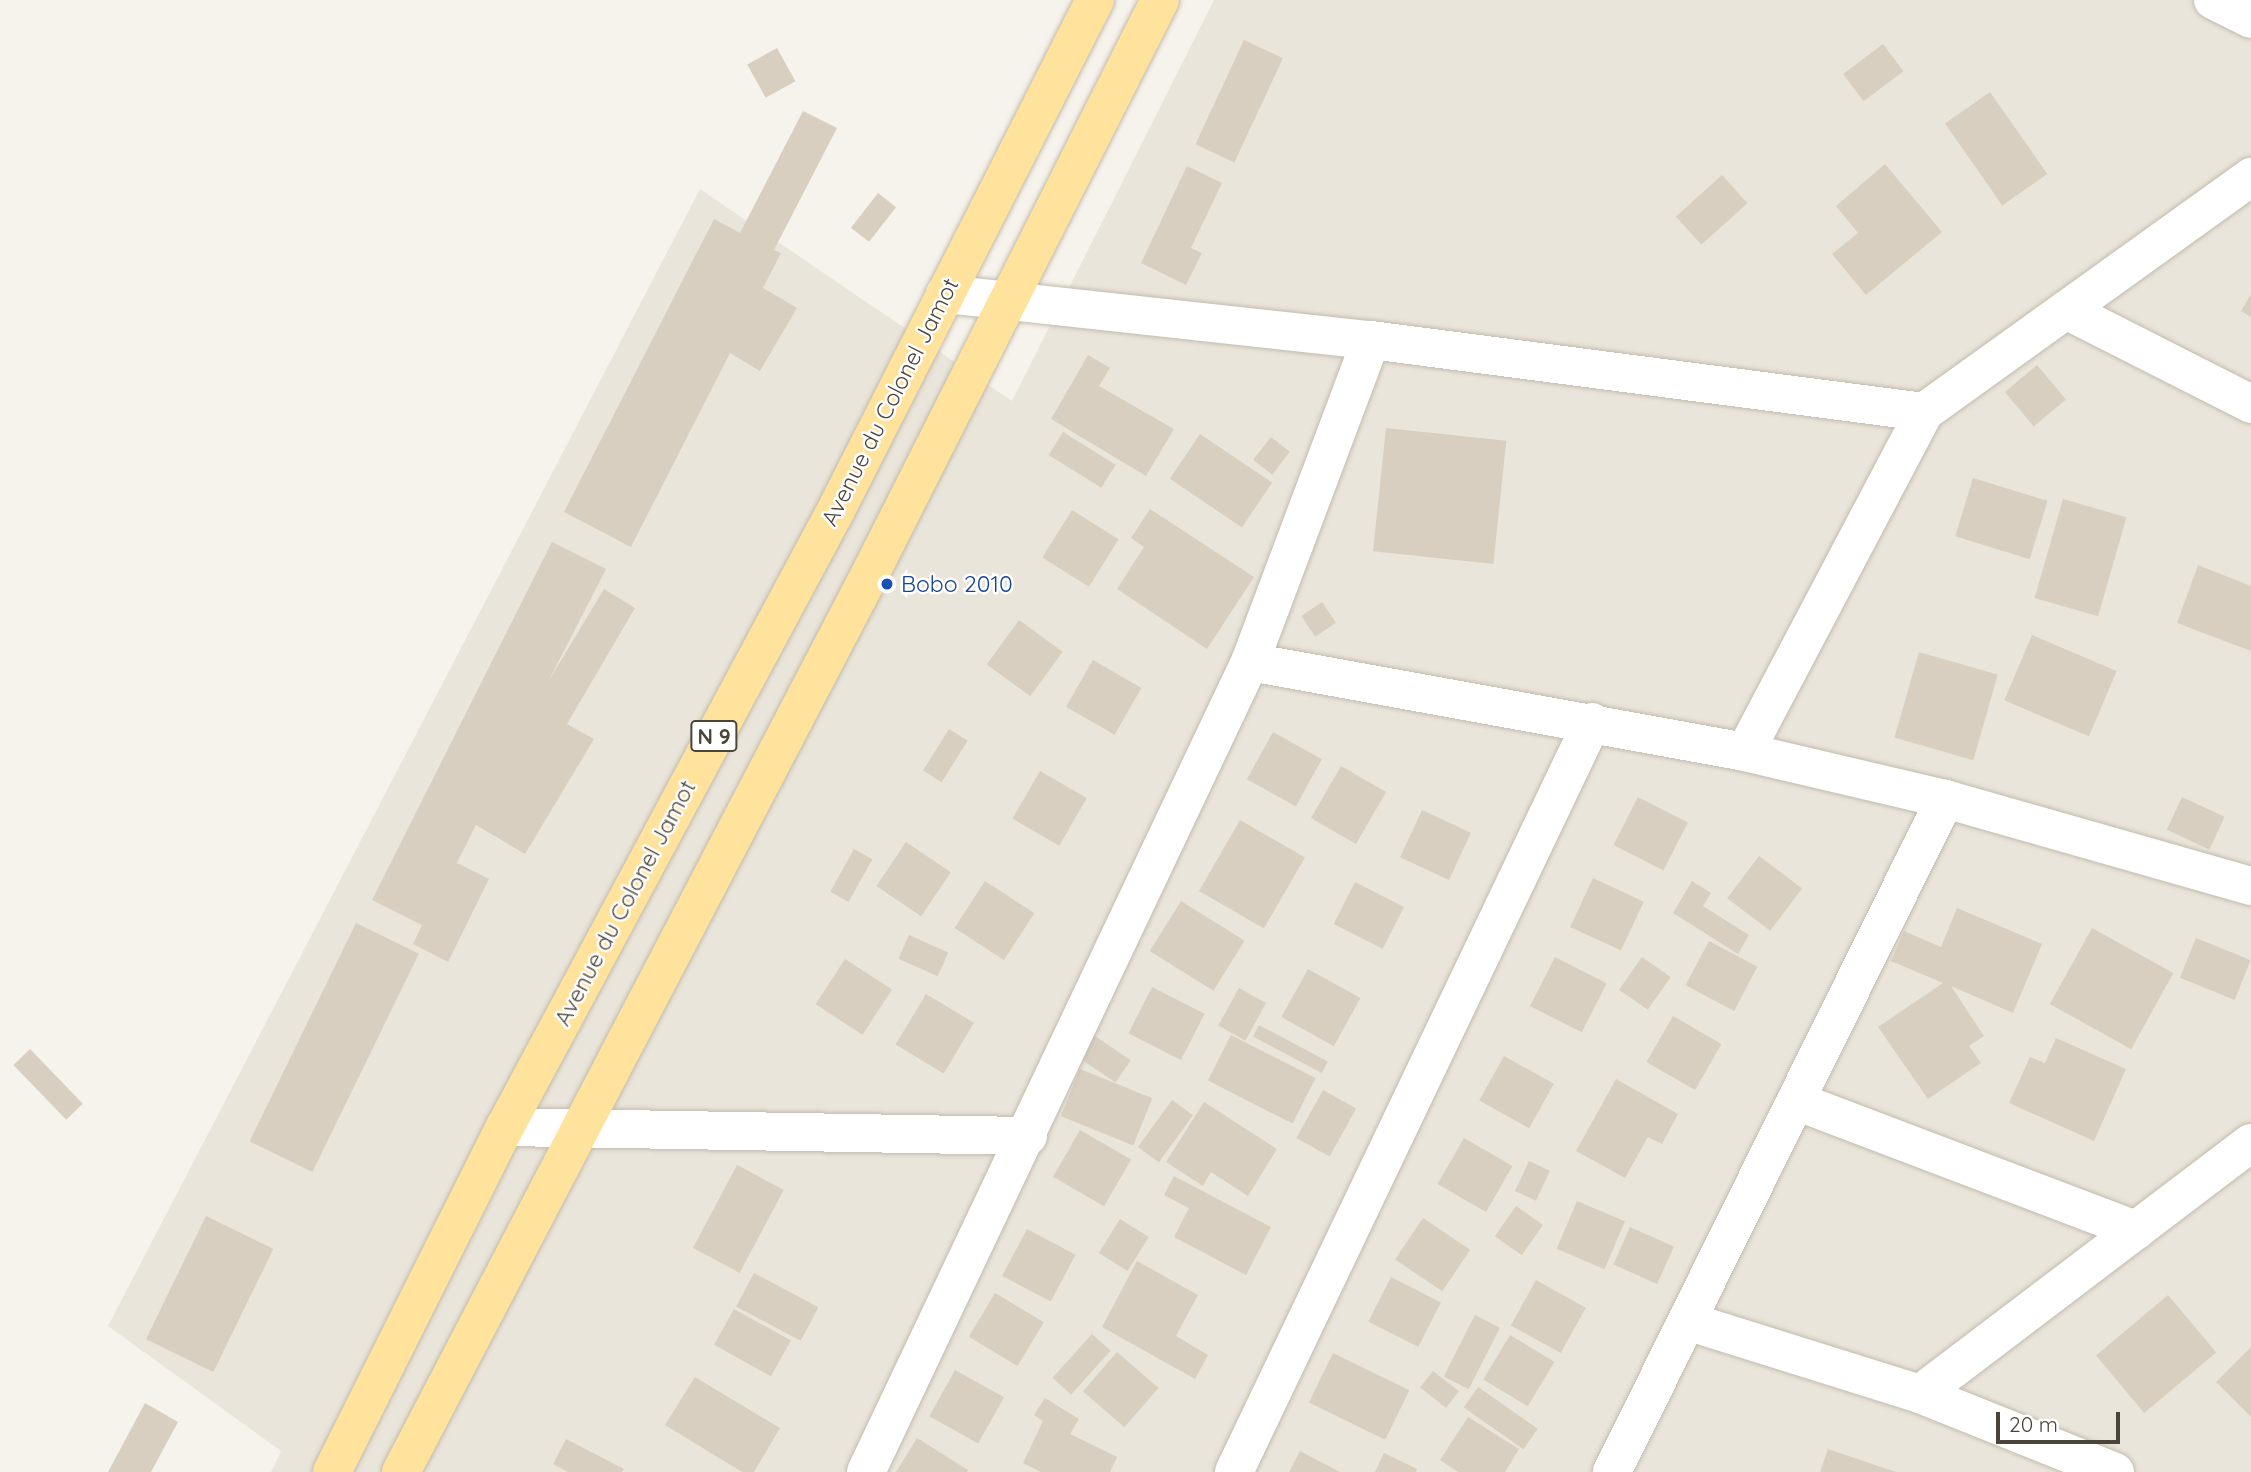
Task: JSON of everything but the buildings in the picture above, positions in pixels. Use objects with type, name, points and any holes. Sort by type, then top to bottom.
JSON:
[{"type":"main road","name":"Avenue du Colonel Jamot","points":[[332,1472],[505,1127],[944,294],[1095,0]]},
{"type":"main road","name":"N 9","points":[[401,1472],[576,1128],[1007,304],[1160,0]]},
{"type":"street","points":[[2213,0],[2251,19]]},
{"type":"street","points":[[1745,752],[1924,412],[2251,177]]},
{"type":"street","points":[[944,294],[1007,304],[1371,340],[1924,412]]},
{"type":"street","points":[[2066,310],[2251,404]]},
{"type":"street","points":[[866,1472],[1028,1136],[1250,662],[1371,340]]},
{"type":"street","points":[[1250,662],[1592,722],[1745,752],[1945,799],[2251,886]]},
{"type":"street","points":[[1234,1472],[1592,722]]},
{"type":"street","points":[[1612,1472],[1945,799]]},
{"type":"street","points":[[1796,1101],[2136,1230]]},
{"type":"street","points":[[505,1127],[1028,1136]]},
{"type":"street","points":[[1920,1394],[2251,1143]]},
{"type":"street","points":[[1687,1321],[1920,1394],[2115,1472]]},
{"type":"shaded area","points":[[1214,0],[2251,0],[2251,1472],[271,1472],[281,1451],[108,1326],[700,189],[1012,401]]},
{"type":"place","name":"Bobo 2010","points":[[887,584]]}]
